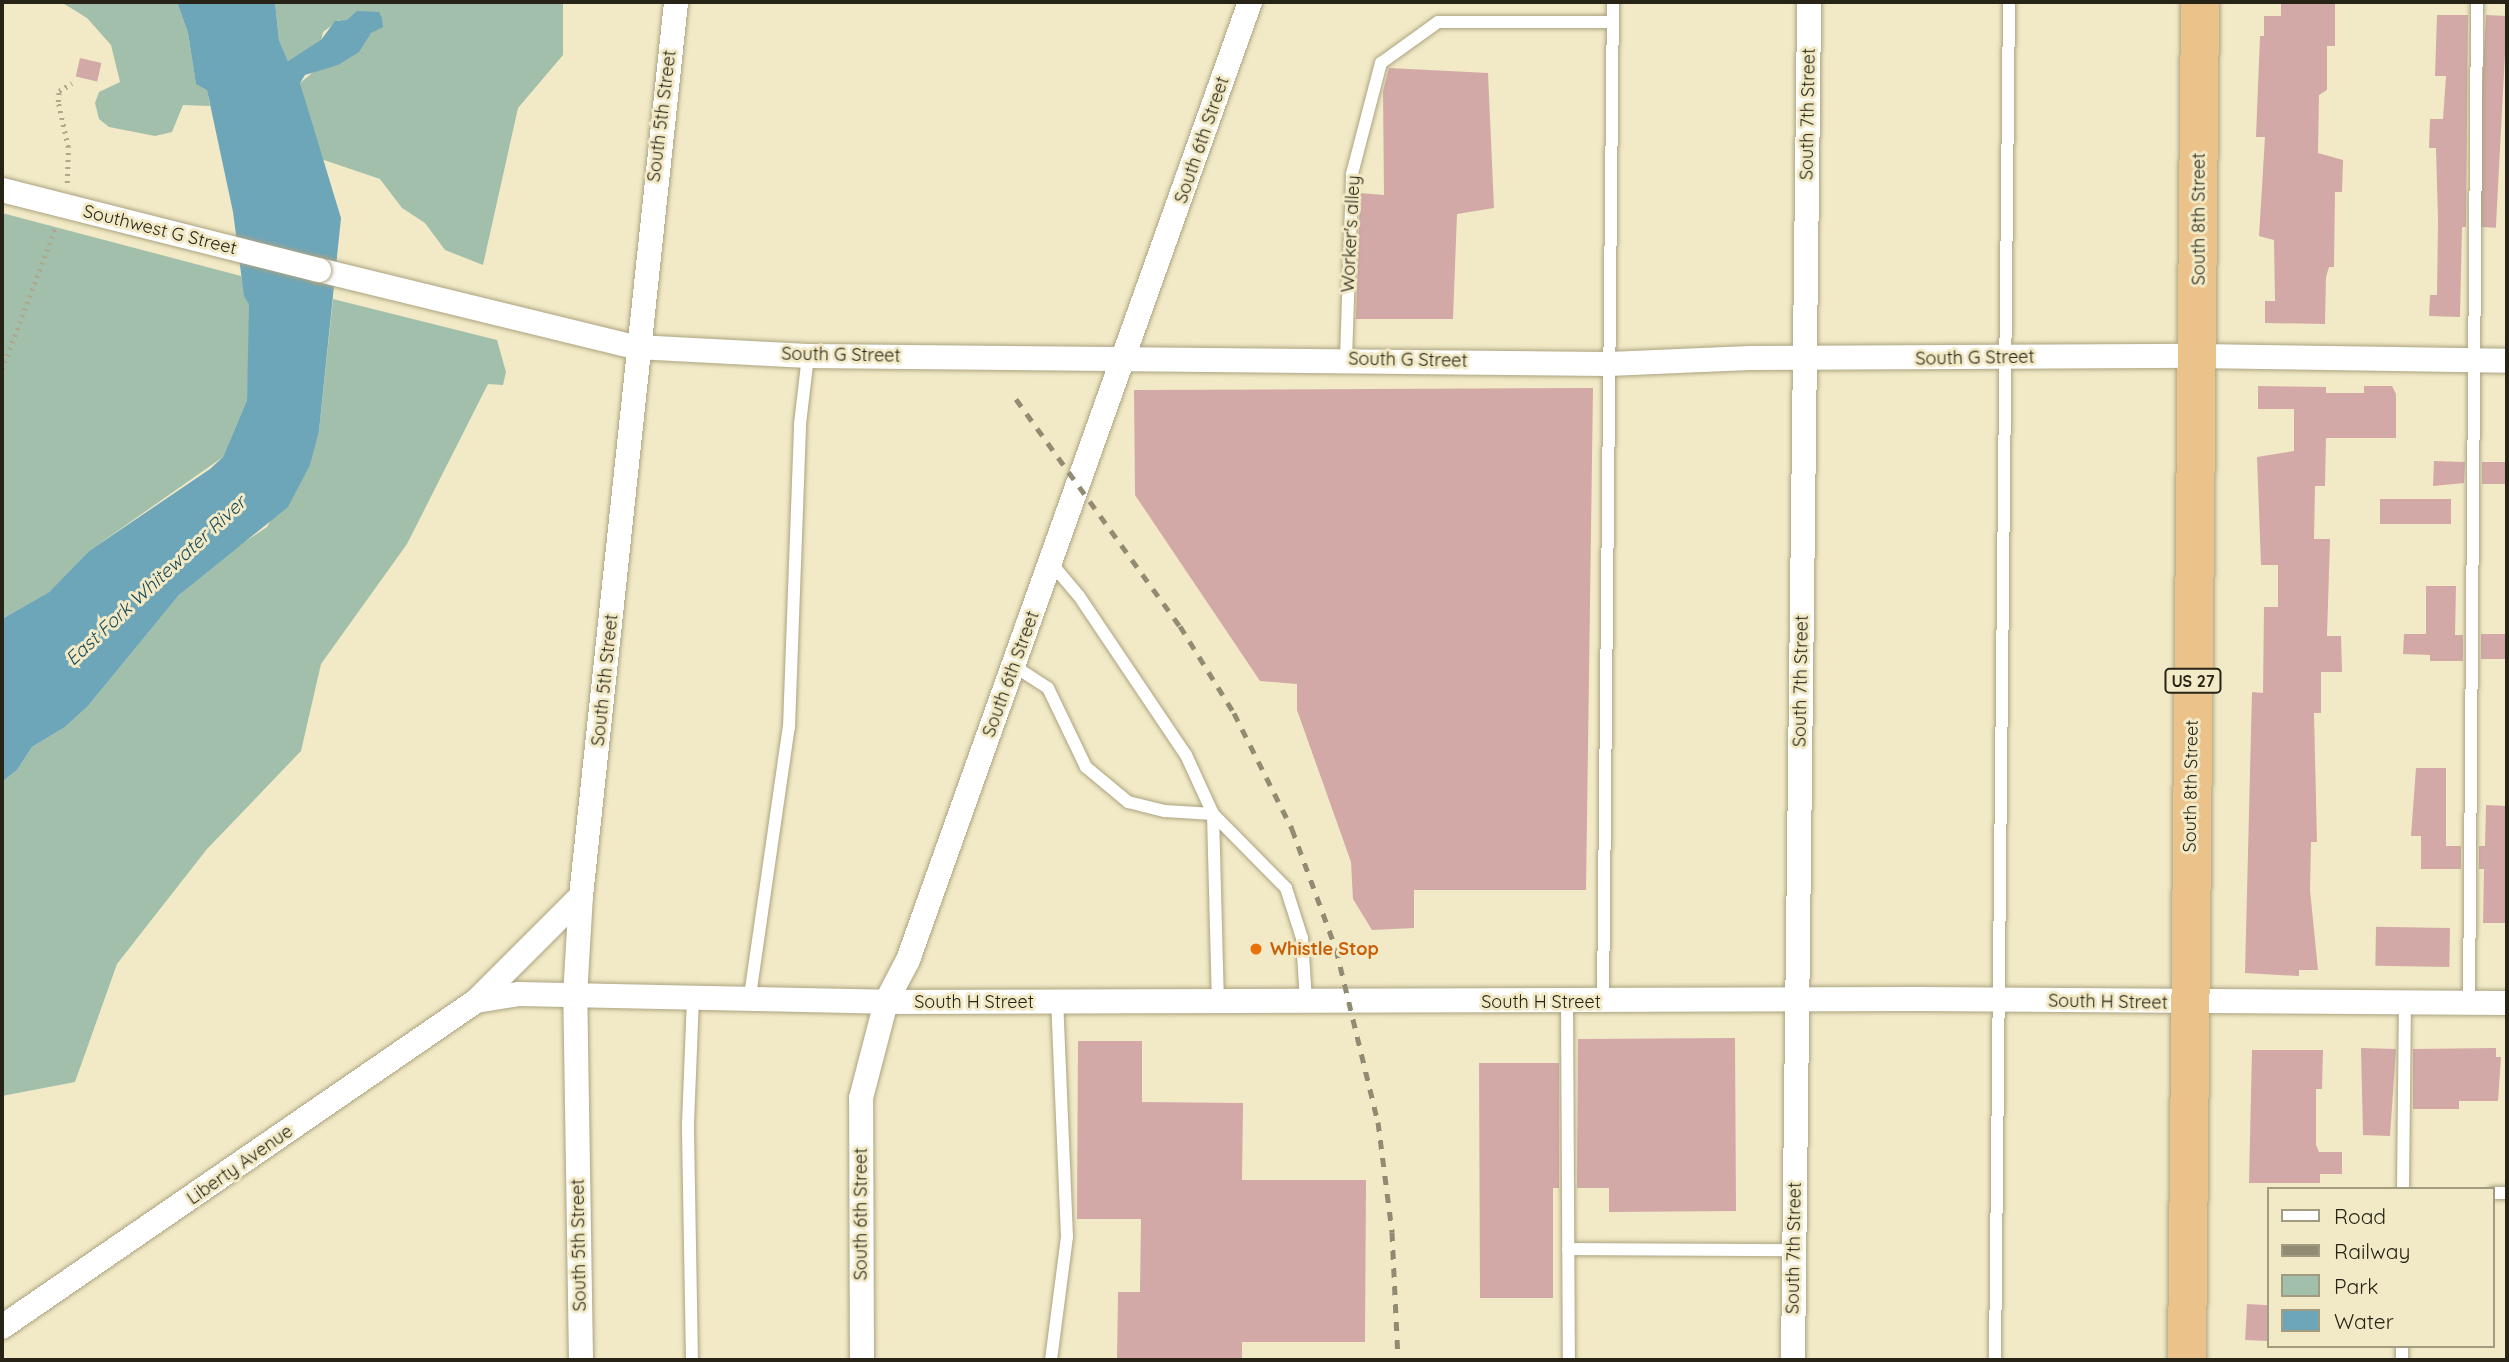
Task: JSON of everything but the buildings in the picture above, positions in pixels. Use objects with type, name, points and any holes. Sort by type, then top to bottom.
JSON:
[{"type":"highway","name":"South 8th Street","points":[[2187,1360],[2188,1003],[2198,356],[2200,2]]},
{"type":"street","name":"South 5th Street","points":[[581,1360],[575,996],[581,896],[636,347],[676,2]]},
{"type":"street","name":"South 6th Street","points":[[862,1360],[861,1098],[886,1002],[908,960],[1126,356],[1250,2]]},
{"type":"street","name":"South 7th Street","points":[[1793,1360],[1809,2]]},
{"type":"street","name":"Southwest G Street","points":[[2,190],[319,270]]},
{"type":"street","name":"South G Street","points":[[319,270],[542,327],[636,347],[808,356],[1126,356],[1608,364],[2198,356],[2507,361]]},
{"type":"street","name":"Liberty Avenue","points":[[2,1327],[476,1001],[581,896]]},
{"type":"street","name":"Liberty Avenue","points":[[476,1001],[519,994],[575,996]]},
{"type":"street","name":"South H Street","points":[[575,996],[750,996],[886,1002],[1796,1003],[1996,1000],[2507,1003]]},
{"type":"lane","points":[[1603,1003],[1613,2]]},
{"type":"lane","points":[[1995,1360],[1996,1000],[2009,2]]},
{"type":"lane","points":[[2469,1003],[2477,2]]},
{"type":"lane","name":"Worker's alley","points":[[1346,359],[1352,174],[1381,63],[1438,22],[1612,22]]},
{"type":"lane","points":[[750,996],[789,727],[800,424],[808,356]]},
{"type":"lane","points":[[1051,563],[1079,596],[1186,755],[1213,814],[1286,888],[1302,938],[1306,1002]]},
{"type":"lane","points":[[1014,666],[1048,688],[1086,767],[1128,802],[1165,811],[1213,814]]},
{"type":"lane","points":[[1213,814],[1218,1002]]},
{"type":"lane","points":[[692,1360],[688,1123],[693,996]]},
{"type":"lane","points":[[1051,1360],[1068,1237],[1057,1002]]},
{"type":"lane","points":[[1567,1002],[1569,1360]]},
{"type":"lane","points":[[2403,1187],[2405,1003]]},
{"type":"lane","points":[[1568,1249],[1794,1250]]},
{"type":"green space","points":[[61,2],[177,2],[188,33],[196,83],[207,89],[210,106],[183,105],[172,132],[155,136],[109,127],[99,119],[95,103],[99,92],[120,82],[111,45],[87,18]]},
{"type":"green space","points":[[275,2],[563,2],[563,55],[518,108],[483,265],[445,250],[425,223],[402,208],[380,179],[321,159],[300,83],[317,69],[338,65],[371,33],[339,20],[323,32],[321,41],[288,61],[279,40]]},
{"type":"green space","points":[[2,213],[241,276],[249,303],[250,345],[247,400],[223,457],[89,551],[49,592],[2,619]]},
{"type":"green space","points":[[333,299],[497,340],[506,372],[503,385],[488,384],[407,544],[321,664],[301,751],[207,849],[117,964],[75,1082],[2,1096],[2,782],[17,770],[32,747],[65,727],[88,706],[179,595],[234,549],[267,527],[319,431]]},
{"type":"water","name":"East Fork Whitewater River","points":[[177,2],[275,2],[279,40],[288,61],[321,40],[335,21],[347,20],[357,11],[379,12],[382,18],[383,27],[371,33],[359,52],[338,65],[305,75],[300,83],[341,218],[319,431],[310,465],[288,507],[179,595],[88,706],[65,727],[32,747],[17,770],[2,782],[2,619],[49,592],[89,551],[210,469],[223,457],[247,400],[249,304],[244,296],[233,212],[207,90],[196,84],[188,33]]},
{"type":"railway","points":[[1016,399],[1180,626],[1234,713],[1292,829],[1336,949],[1378,1122],[1392,1232],[1398,1360]]},
{"type":"place","name":"Whistle Stop","points":[[1256,949]]}]
